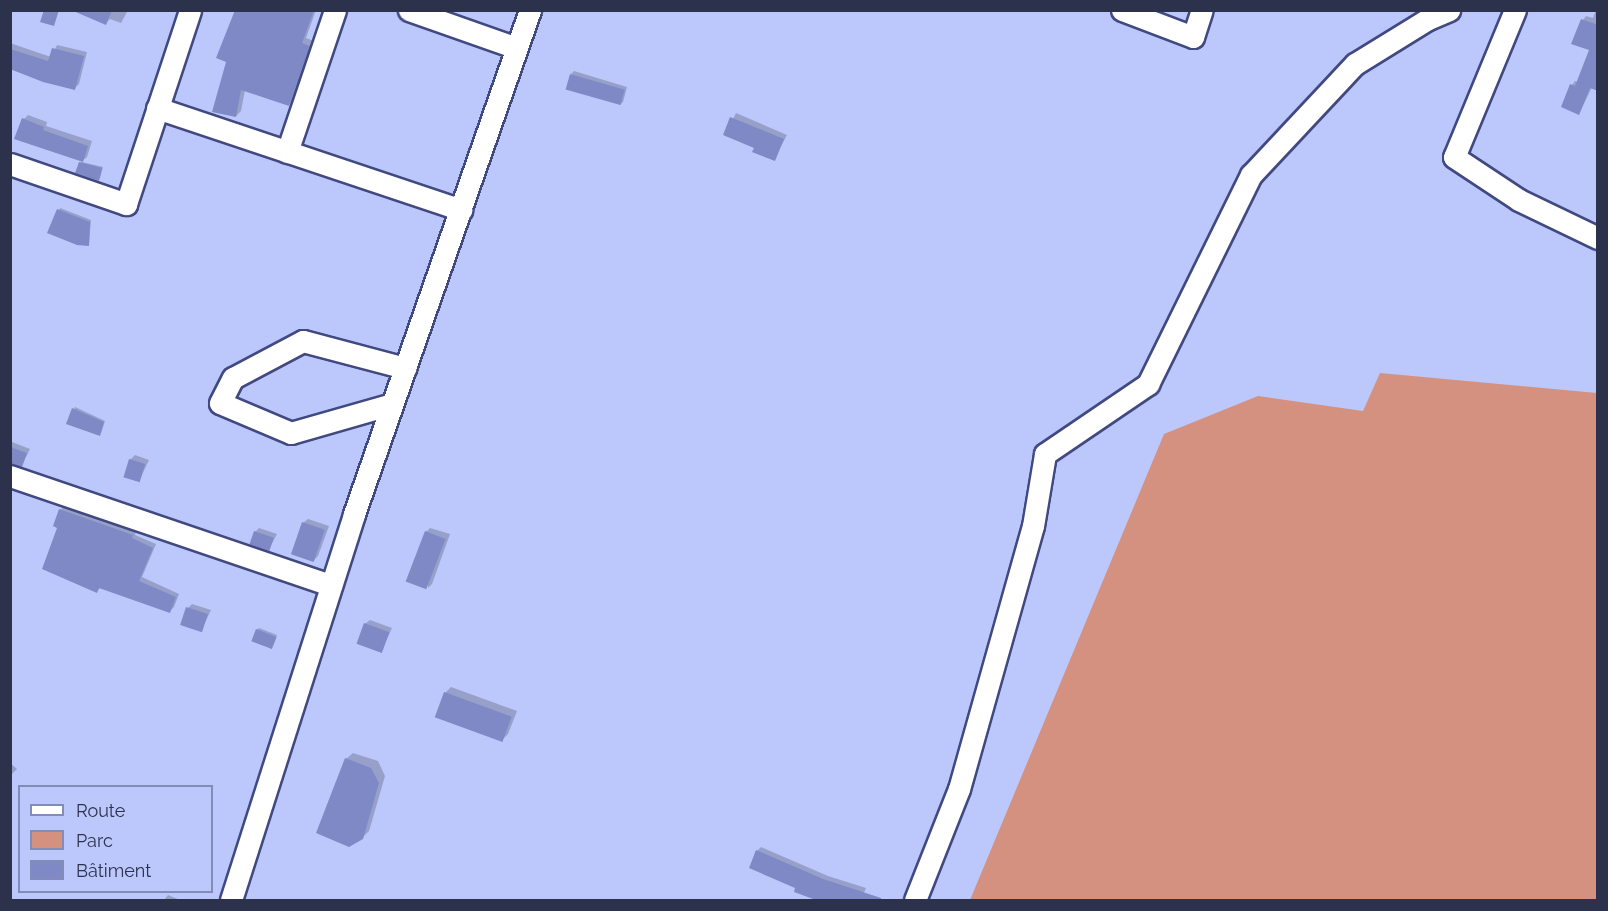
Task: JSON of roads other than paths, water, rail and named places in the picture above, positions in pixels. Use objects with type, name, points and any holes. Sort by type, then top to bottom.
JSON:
[{"type":"street","points":[[10,164],[126,204],[190,10]]},
{"type":"street","points":[[287,152],[335,10]]},
{"type":"street","points":[[409,10],[518,48]]},
{"type":"street","points":[[231,900],[392,405],[530,10]]},
{"type":"street","points":[[1122,10],[1193,37],[1202,10]]},
{"type":"street","points":[[915,900],[959,789],[1033,526],[1045,454],[1148,384],[1251,175],[1355,64],[1428,19],[1449,10]]},
{"type":"street","points":[[1515,10],[1454,157],[1519,200],[1598,238]]},
{"type":"street","points":[[157,108],[461,210]]},
{"type":"street","points":[[392,405],[291,434],[220,403],[233,378],[303,341],[405,368]]},
{"type":"street","points":[[10,476],[332,585]]}]
